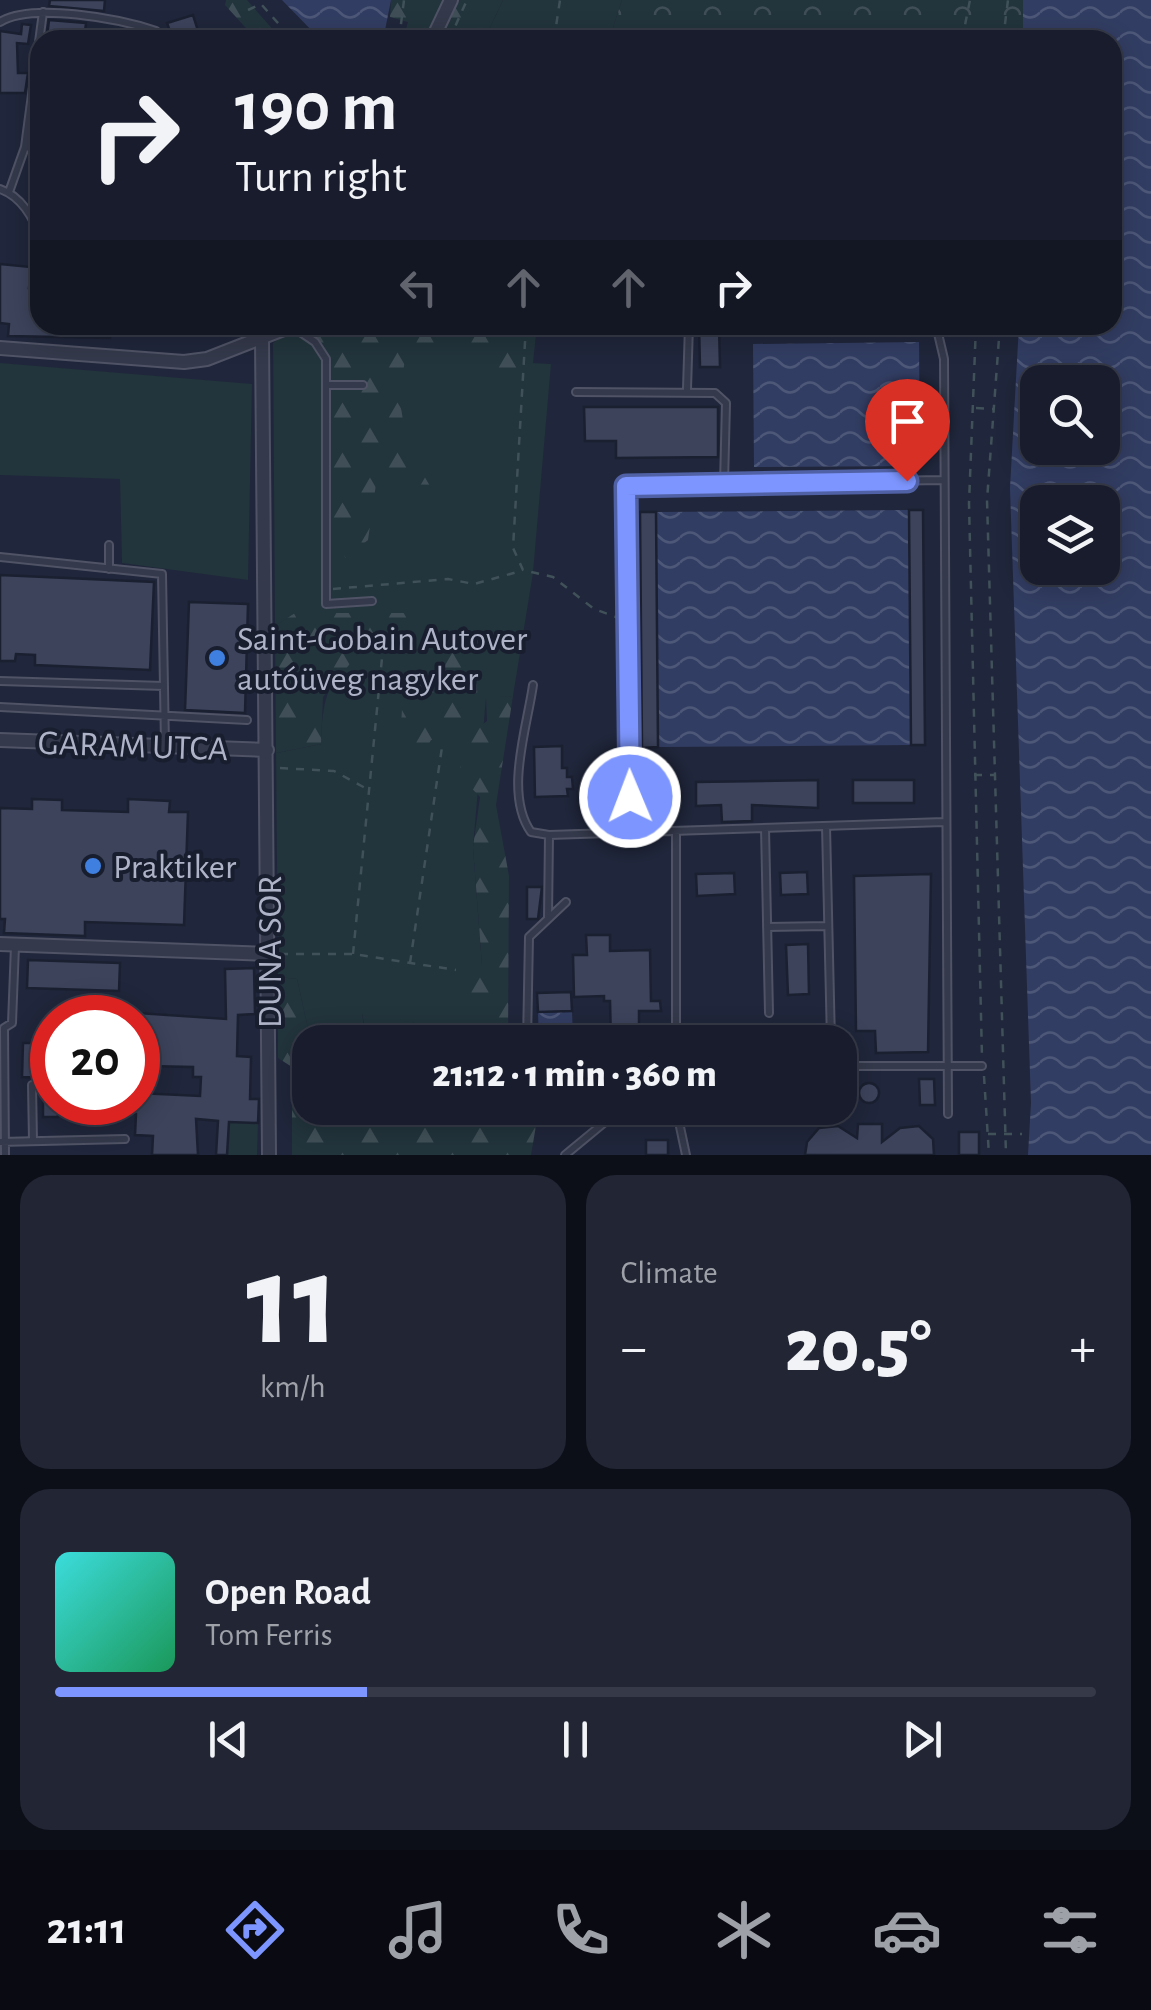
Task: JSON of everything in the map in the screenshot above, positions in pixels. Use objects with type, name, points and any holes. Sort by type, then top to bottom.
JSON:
[{"type":"street","points":[[437,30],[451,0]]},
{"type":"street","points":[[0,348],[184,362],[272,335]]},
{"type":"street","name":"DUNA SOR","points":[[262,339],[269,1155]]},
{"type":"street","name":"GARAM UTCA","points":[[0,740],[267,750]]},
{"type":"street","points":[[0,944],[268,954]]},
{"type":"lane","points":[[0,22],[14,14],[43,12],[152,30]]},
{"type":"lane","points":[[41,30],[43,12]]},
{"type":"lane","points":[[30,110],[25,147],[4,190],[30,216]]},
{"type":"lane","points":[[25,147],[30,147]]},
{"type":"lane","points":[[305,335],[326,360],[326,604],[372,601]]},
{"type":"lane","points":[[687,390],[689,335]]},
{"type":"lane","points":[[938,335],[944,358],[948,1114]]},
{"type":"lane","points":[[326,385],[363,385]]},
{"type":"lane","points":[[576,392],[715,392],[726,403],[724,484]]},
{"type":"lane","points":[[630,832],[626,486],[944,480]]},
{"type":"lane","points":[[109,545],[109,569]]},
{"type":"lane","points":[[0,556],[163,576],[164,746]]},
{"type":"lane","points":[[0,681],[164,686]]},
{"type":"lane","points":[[533,686],[520,770],[519,815],[530,832],[549,835],[944,822]]},
{"type":"lane","points":[[0,707],[246,720]]},
{"type":"lane","points":[[826,826],[830,1025]]},
{"type":"lane","points":[[764,828],[770,1013]]},
{"type":"lane","points":[[676,830],[676,1025]]},
{"type":"lane","points":[[548,918],[549,835]]},
{"type":"lane","points":[[527,1025],[529,937],[566,902]]},
{"type":"lane","points":[[768,927],[828,926]]},
{"type":"lane","points":[[5,1155],[2,1028],[12,1024],[15,944]]},
{"type":"lane","points":[[857,1066],[982,1066]]},
{"type":"lane","points":[[33,1125],[33,1141]]},
{"type":"lane","points":[[564,1155],[601,1125]]},
{"type":"lane","points":[[680,1125],[686,1155]]},
{"type":"lane","points":[[2,1142],[125,1139]]},
{"type":"path","points":[[400,30],[404,0]]},
{"type":"path","points":[[454,30],[467,0]]},
{"type":"path","points":[[556,30],[560,0]]},
{"type":"path","points":[[964,30],[970,0]]},
{"type":"path","points":[[1004,30],[1008,0]]},
{"type":"path","points":[[248,10],[259,2],[284,30]]},
{"type":"path","points":[[523,570],[513,548],[525,335]]},
{"type":"path","points":[[976,335],[969,503],[982,1066],[989,1155]]},
{"type":"path","points":[[999,335],[987,500],[1006,1155]]},
{"type":"path","points":[[973,408],[994,409]]},
{"type":"path","points":[[326,590],[397,587],[448,578],[474,584],[523,570],[552,577],[594,609],[627,621]]},
{"type":"path","points":[[354,954],[383,648]]},
{"type":"path","points":[[410,963],[442,747]]},
{"type":"path","points":[[268,768],[334,771],[369,791]]},
{"type":"path","points":[[974,774],[996,775]]},
{"type":"path","points":[[268,954],[354,954],[456,970]]},
{"type":"path","points":[[986,1134],[1022,1134]]},
{"type":"green space","points":[[226,0],[247,0],[273,30],[248,30],[225,5]]},
{"type":"green space","points":[[391,0],[503,0],[489,30],[406,30],[408,22],[390,17]]},
{"type":"green space","points":[[503,0],[622,0],[612,30],[489,30]]},
{"type":"green space","points":[[622,0],[1023,0],[1023,30],[612,30]]},
{"type":"green space","points":[[284,335],[536,335],[533,363],[551,364],[533,573],[513,696],[486,698],[473,847],[482,965],[457,1003],[469,1025],[426,1025],[362,1014],[364,1025],[307,1025],[297,979],[278,977],[276,753],[321,744],[324,706],[338,673],[358,654],[393,636],[413,614],[296,613],[275,626],[273,343]]},
{"type":"green space","points":[[314,335],[526,335],[523,385],[486,382],[472,363],[453,352],[431,347],[407,348],[399,396],[407,444],[432,454],[457,485],[376,484],[368,540],[345,558],[342,532],[333,532],[329,357]]},
{"type":"green space","points":[[0,363],[252,384],[248,580],[122,563],[120,479],[0,475]]},
{"type":"green space","points":[[295,613],[413,613],[412,626],[357,655],[323,697],[321,744],[276,753],[275,626]]},
{"type":"green space","points":[[444,646],[474,662],[479,708],[446,740],[431,740],[409,778],[402,722],[407,687],[415,671]]},
{"type":"green space","points":[[513,696],[496,805],[509,876],[508,1025],[469,1025],[441,983],[482,965],[473,847],[480,797],[459,775],[467,736],[487,721],[486,697]]},
{"type":"green space","points":[[278,977],[297,979],[307,1025],[292,1025],[292,1067],[278,1058]]},
{"type":"green space","points":[[362,1013],[427,1025],[364,1025]]},
{"type":"green space","points":[[229,1122],[258,1123],[257,1155],[227,1155]]},
{"type":"green space","points":[[292,1125],[536,1125],[531,1155],[292,1155]]},
{"type":"water","points":[[282,0],[391,0],[385,30],[311,30]]},
{"type":"water","points":[[1023,0],[1151,0],[1151,1155],[1028,1155],[1031,1103],[1010,488],[1018,335],[1122,335],[1122,30],[1023,30]]},
{"type":"water","points":[[919,342],[920,466],[754,467],[753,344]]},
{"type":"water","points":[[909,510],[911,745],[658,747],[656,512]]},
{"type":"water","points":[[572,1011],[572,1025],[538,1025],[538,1012]]},
{"type":"building","points":[[50,0],[105,0],[104,11],[49,6]]},
{"type":"building","points":[[193,15],[198,30],[169,30],[167,23]]},
{"type":"building","points":[[49,20],[86,23],[85,30],[48,30]]},
{"type":"building","points":[[22,24],[31,25],[28,44],[17,43],[18,73],[28,73],[25,93],[0,93],[0,31],[21,34]]},
{"type":"building","points":[[0,264],[30,267],[30,335],[110,335],[110,338],[8,336],[9,324],[0,323]]},
{"type":"building","points":[[699,335],[719,335],[720,367],[700,367]]},
{"type":"building","points":[[584,407],[718,407],[718,457],[616,458],[616,441],[585,441]]},
{"type":"building","points":[[909,510],[923,510],[925,745],[911,745]]},
{"type":"building","points":[[640,512],[656,512],[658,747],[642,748]]},
{"type":"building","points":[[0,575],[154,582],[150,670],[35,665],[35,655],[16,654],[15,661],[0,661]]},
{"type":"building","name":"Saint-Gobain Autover autóüveg nagyker","points":[[189,602],[248,604],[245,713],[185,710]]},
{"type":"building","points":[[562,746],[562,768],[567,768],[567,777],[572,777],[573,789],[567,789],[568,796],[535,797],[534,747]]},
{"type":"building","points":[[818,780],[818,808],[752,805],[752,821],[722,822],[721,805],[696,806],[696,782]]},
{"type":"building","points":[[853,780],[914,780],[914,803],[853,803]]},
{"type":"building","name":"Praktiker","points":[[32,799],[62,800],[62,810],[128,812],[128,799],[170,801],[169,812],[188,812],[184,925],[85,922],[85,936],[4,933],[5,919],[0,919],[0,808],[32,809]]},
{"type":"building","points":[[807,872],[808,894],[781,895],[780,873]]},
{"type":"building","points":[[734,873],[735,894],[697,896],[696,874]]},
{"type":"building","points":[[931,874],[928,1052],[876,1053],[875,1031],[857,1031],[854,876]]},
{"type":"building","points":[[527,887],[542,887],[538,919],[527,919]]},
{"type":"building","points":[[586,935],[610,935],[610,951],[650,950],[651,1001],[660,1001],[661,1011],[639,1011],[639,1025],[611,1025],[610,1001],[604,1001],[604,996],[574,997],[573,955],[587,955]]},
{"type":"building","points":[[808,944],[809,994],[788,995],[786,945]]},
{"type":"building","points":[[28,960],[120,963],[119,991],[27,988]]},
{"type":"building","points":[[254,968],[255,1014],[238,1015],[237,1056],[251,1057],[250,1099],[259,1099],[258,1123],[229,1122],[227,1155],[216,1155],[218,1121],[196,1119],[198,1155],[152,1155],[153,1136],[135,1135],[135,1125],[160,1125],[160,1094],[200,1096],[201,1077],[193,1077],[193,1067],[160,1066],[160,1014],[226,1019],[225,969]]},
{"type":"building","points":[[571,992],[572,1011],[538,1012],[537,993]]},
{"type":"building","points":[[23,1043],[30,1043],[30,1077],[22,1077]]},
{"type":"building","points":[[919,1079],[934,1079],[935,1105],[920,1105]]},
{"type":"building","points":[[865,1083],[873,1083],[879,1093],[873,1103],[865,1103],[859,1097],[859,1089]]},
{"type":"building","points":[[858,1124],[882,1124],[882,1142],[900,1128],[919,1126],[933,1139],[934,1155],[805,1155],[807,1142],[819,1128],[838,1126],[857,1138]]},
{"type":"building","points":[[959,1132],[979,1132],[979,1155],[959,1155]]},
{"type":"building","points":[[646,1140],[668,1140],[668,1155],[646,1155]]},
{"type":"place","name":"Saint-Gobain Autover autóüveg nagyker","points":[[217,658]]},
{"type":"place","name":"Praktiker","points":[[93,866]]},
{"type":"route","points":[[630,797],[626,486],[907,481]]}]
